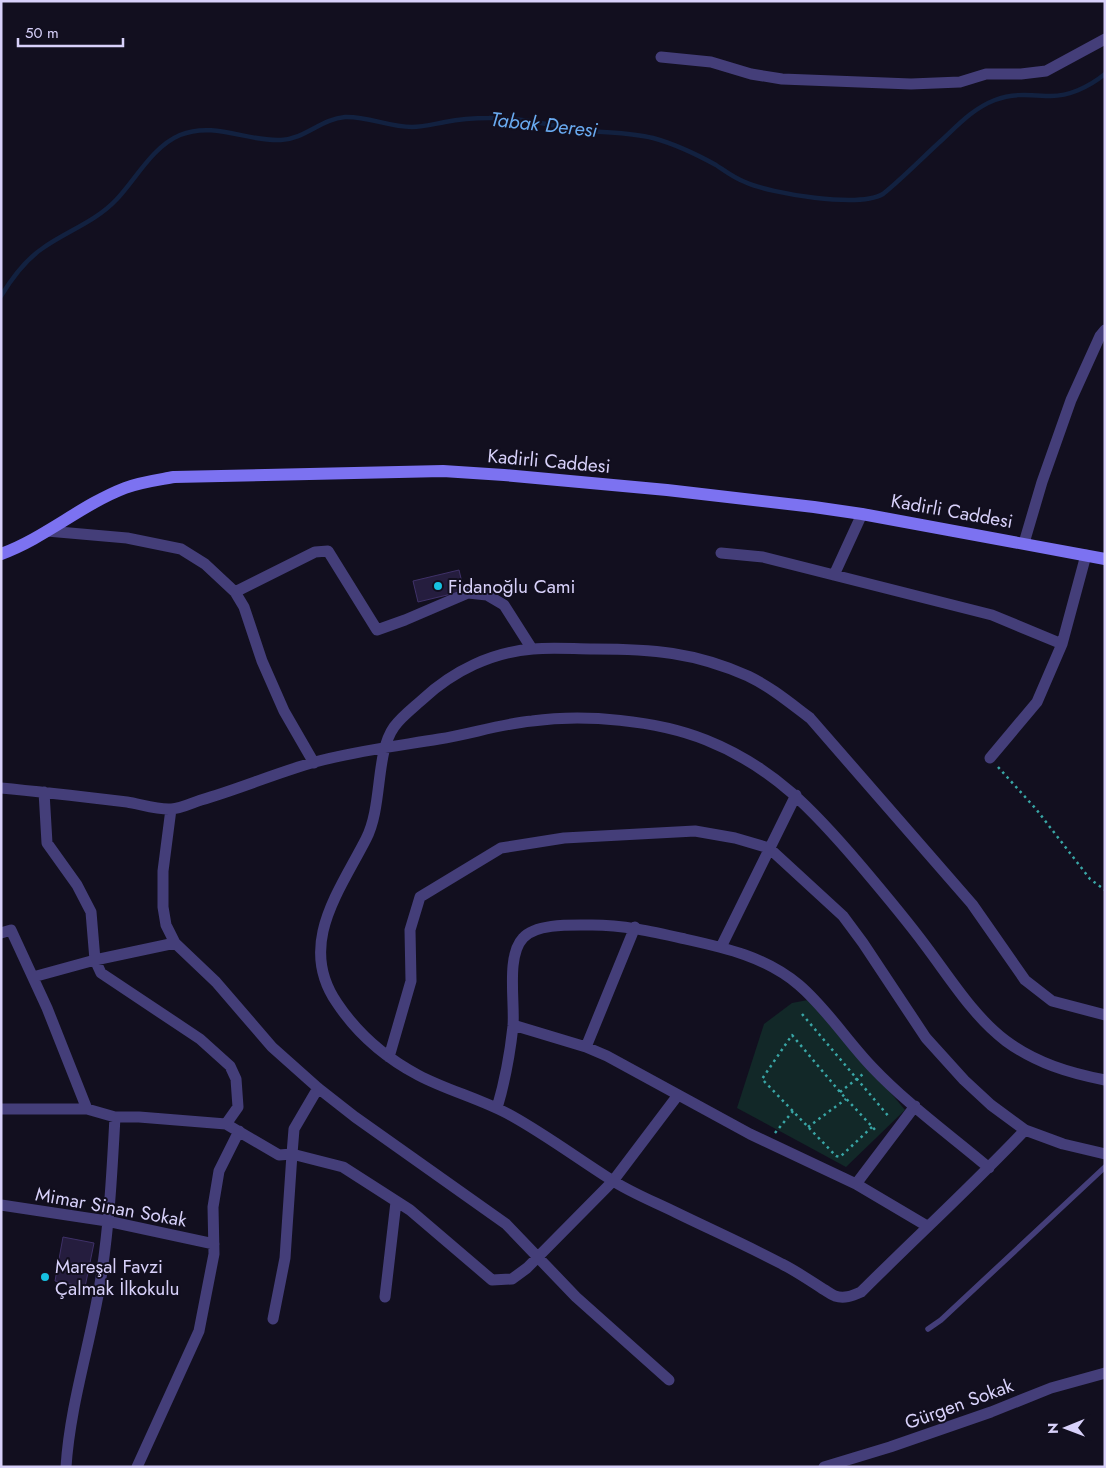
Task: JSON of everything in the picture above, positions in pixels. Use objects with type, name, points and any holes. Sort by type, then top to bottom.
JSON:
[{"type":"main road","name":"Kadirli Caddesi","points":[[1,554],[124,489],[148,481],[174,477],[443,471],[667,490],[814,507],[862,514],[1105,559]]},
{"type":"street","points":[[661,57],[711,62],[750,74],[782,79],[911,84],[960,82],[986,74],[1021,74],[1046,71],[1105,39]]},
{"type":"street","points":[[1024,543],[1042,482],[1071,400],[1100,336],[1105,330]]},
{"type":"street","points":[[834,575],[862,514]]},
{"type":"street","points":[[47,531],[127,538],[181,549],[205,564],[236,592],[244,607],[262,661],[284,711],[314,762]]},
{"type":"street","points":[[236,592],[316,552],[328,551],[377,630],[468,593],[487,595],[504,605],[532,648]]},
{"type":"street","points":[[722,553],[763,557],[992,615],[1062,644]]},
{"type":"street","points":[[990,758],[1037,702],[1062,644],[1086,555]]},
{"type":"street","points":[[1025,1130],[990,1168],[927,1226],[861,1292],[849,1298],[835,1296],[784,1265],[613,1181],[542,1133],[497,1108],[419,1076],[389,1057],[367,1039],[337,1004],[321,967],[320,945],[324,922],[371,829],[388,736],[397,723],[431,691],[456,673],[480,661],[505,653],[532,648],[648,650],[684,654],[720,665],[751,678],[781,696],[810,718],[972,904],[1025,980],[1052,1001],[1105,1016]]},
{"type":"street","points":[[1,788],[171,809],[231,791],[314,762],[533,720],[604,720],[640,723],[676,730],[706,740],[740,756],[773,776],[796,795],[832,832],[878,885],[980,1018],[1003,1039],[1021,1052],[1044,1064],[1067,1072],[1105,1080]]},
{"type":"street","points":[[44,792],[47,843],[77,885],[91,912],[96,960],[101,973],[200,1040],[230,1066],[236,1080],[238,1107],[226,1124]]},
{"type":"street","points":[[721,947],[796,795]]},
{"type":"street","points":[[171,809],[163,871],[163,907],[166,925],[175,944],[216,982],[272,1047],[318,1088],[355,1117],[506,1224],[576,1297],[669,1380]]},
{"type":"street","points":[[389,1057],[411,981],[410,930],[420,897],[501,848],[564,838],[695,832],[735,838],[769,848],[843,916],[864,943],[926,1038],[964,1080],[1025,1130],[1062,1144],[1105,1154]]},
{"type":"street","points":[[497,1108],[506,1078],[513,1025],[516,947],[524,937],[534,930],[548,927],[610,925],[635,927],[721,947],[757,958],[780,970],[813,999],[872,1067],[990,1168]]},
{"type":"street","points":[[586,1047],[635,927]]},
{"type":"street","points":[[1,933],[11,930],[33,978],[87,1110]]},
{"type":"street","points":[[33,978],[96,960],[175,944]]},
{"type":"street","points":[[513,1025],[586,1047],[608,1056],[768,1142],[856,1184],[927,1226]]},
{"type":"street","points":[[273,1319],[284,1258],[294,1129],[318,1088]]},
{"type":"street","points":[[1,1109],[87,1110],[115,1117],[139,1117],[226,1124],[279,1155],[292,1154],[343,1166],[410,1210],[492,1280],[512,1279],[527,1268],[613,1181],[678,1095]]},
{"type":"street","points":[[856,1184],[916,1106]]},
{"type":"street","points":[[66,1467],[68,1436],[100,1284],[115,1117]]},
{"type":"street","points":[[137,1467],[200,1331],[214,1254],[213,1207],[219,1171],[239,1131]]},
{"type":"street","points":[[385,1298],[396,1202]]},
{"type":"street","name":"Mimar Sinan Sokak","points":[[1,1205],[107,1221],[214,1244]]},
{"type":"street","name":"Gürgen Sokak","points":[[824,1467],[982,1416],[1051,1388],[1105,1374]]},
{"type":"lane","points":[[928,1329],[941,1320],[1105,1167]]},
{"type":"path","points":[[990,758],[1036,809],[1090,879],[1105,890]]},
{"type":"path","points":[[802,1014],[890,1118]]},
{"type":"path","points":[[872,1127],[840,1157],[836,1156],[762,1079],[792,1034],[846,1099],[877,1132]]},
{"type":"path","points":[[840,1092],[872,1067]]},
{"type":"path","points":[[808,1127],[846,1099]]},
{"type":"path","points":[[768,1142],[794,1111]]},
{"type":"green space","points":[[813,999],[905,1110],[846,1167],[737,1108],[764,1024],[792,1003]]},
{"type":"building","name":"Fidanoğlu Cami","points":[[459,570],[464,591],[418,602],[413,581]]},
{"type":"building","points":[[63,1237],[94,1243],[85,1287],[55,1281]]},
{"type":"waterway","name":"Tabak Deresi","points":[[1,296],[30,258],[52,242],[108,208],[161,147],[170,140],[193,131],[218,131],[268,140],[281,140],[290,139],[328,121],[345,117],[362,118],[403,127],[424,126],[467,119],[513,119],[581,130],[653,138],[693,153],[757,187],[815,198],[855,200],[883,194],[961,122],[987,103],[1015,95],[1063,95],[1085,87],[1105,74]]},
{"type":"place","name":"Fidanoğlu Cami","points":[[438,586]]},
{"type":"place","name":"Mareşal Favzi Çalmak İlkokulu","points":[[45,1277]]}]
